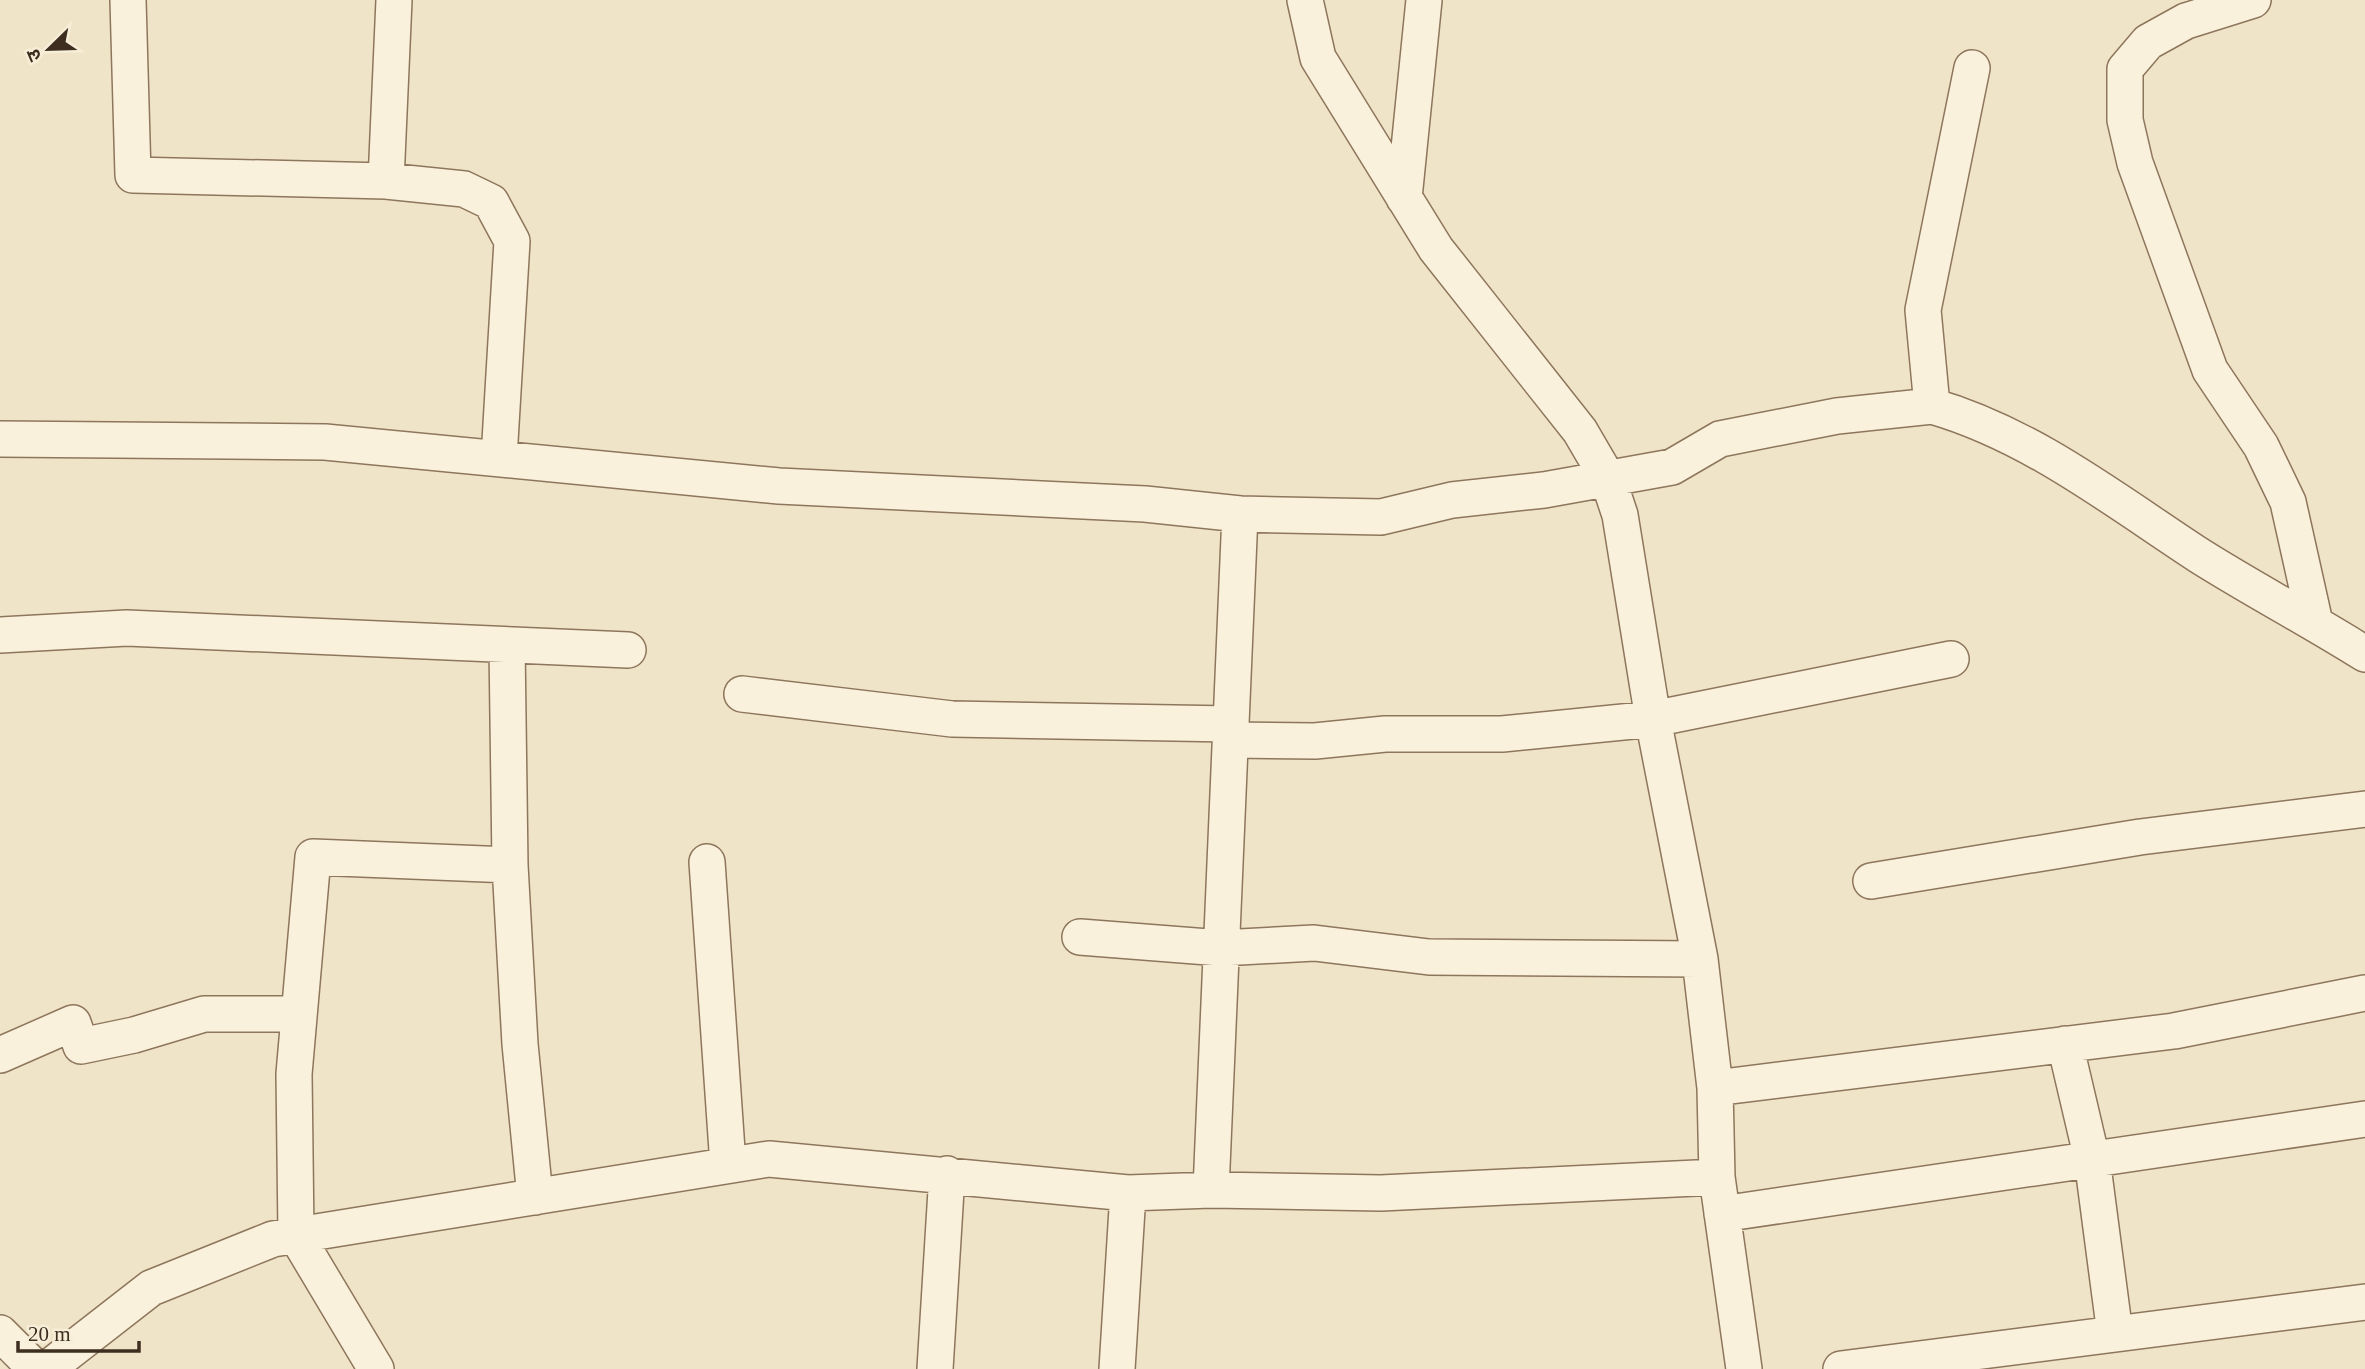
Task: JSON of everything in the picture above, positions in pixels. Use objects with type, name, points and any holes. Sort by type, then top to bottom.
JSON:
[{"type":"street","points":[[128,0],[133,175],[386,181],[464,189],[491,202],[506,223],[512,241],[499,458]]},
{"type":"street","points":[[386,181],[394,0]]},
{"type":"street","points":[[1305,0],[1318,58],[1436,249],[1580,431],[1608,479],[1620,515],[1653,719],[1700,959],[1715,1088],[1717,1177],[1744,1369]]},
{"type":"street","points":[[1404,198],[1424,0]]},
{"type":"street","points":[[2249,1],[2186,21],[2148,42],[2124,69],[2125,120],[2135,163],[2210,370],[2261,446],[2288,502],[2315,622]]},
{"type":"street","points":[[1932,407],[1923,310],[1972,68]]},
{"type":"street","points":[[0,439],[324,442],[779,486],[1144,503],[1240,514],[1381,517],[1452,500],[1608,479],[1672,467],[1720,439],[1837,416],[1932,407],[1972,418],[2067,466],[2217,567],[2315,622],[2365,654]]},
{"type":"street","points":[[1211,1190],[1240,514]]},
{"type":"street","points":[[0,635],[127,628],[628,650]]},
{"type":"street","points":[[507,645],[510,865],[520,1044],[535,1197]]},
{"type":"street","points":[[742,694],[952,719],[1230,732],[1315,741],[1385,734],[1502,734],[1653,719],[1951,659]]},
{"type":"street","points":[[1871,881],[2140,836],[2365,809]]},
{"type":"street","points":[[376,1369],[296,1235],[294,1074],[313,857],[510,865]]},
{"type":"street","points":[[707,862],[729,1166]]},
{"type":"street","points":[[1080,937],[1221,948],[1314,943],[1429,957],[1700,959]]},
{"type":"street","points":[[1715,1088],[2174,1031],[2365,993]]},
{"type":"street","points":[[0,1055],[73,1023],[81,1045],[134,1035],[204,1014],[299,1014]]},
{"type":"street","points":[[2065,1044],[2092,1159],[2115,1334]]},
{"type":"street","points":[[1722,1214],[2365,1119]]},
{"type":"street","points":[[47,1369],[151,1288],[274,1239],[769,1159],[947,1174],[1128,1194],[1211,1190],[1381,1193],[1717,1177]]},
{"type":"street","points":[[935,1369],[947,1174]]},
{"type":"street","points":[[1118,1369],[1128,1194]]},
{"type":"street","points":[[1841,1369],[2365,1302]]},
{"type":"street","points":[[0,1334],[36,1369]]}]
